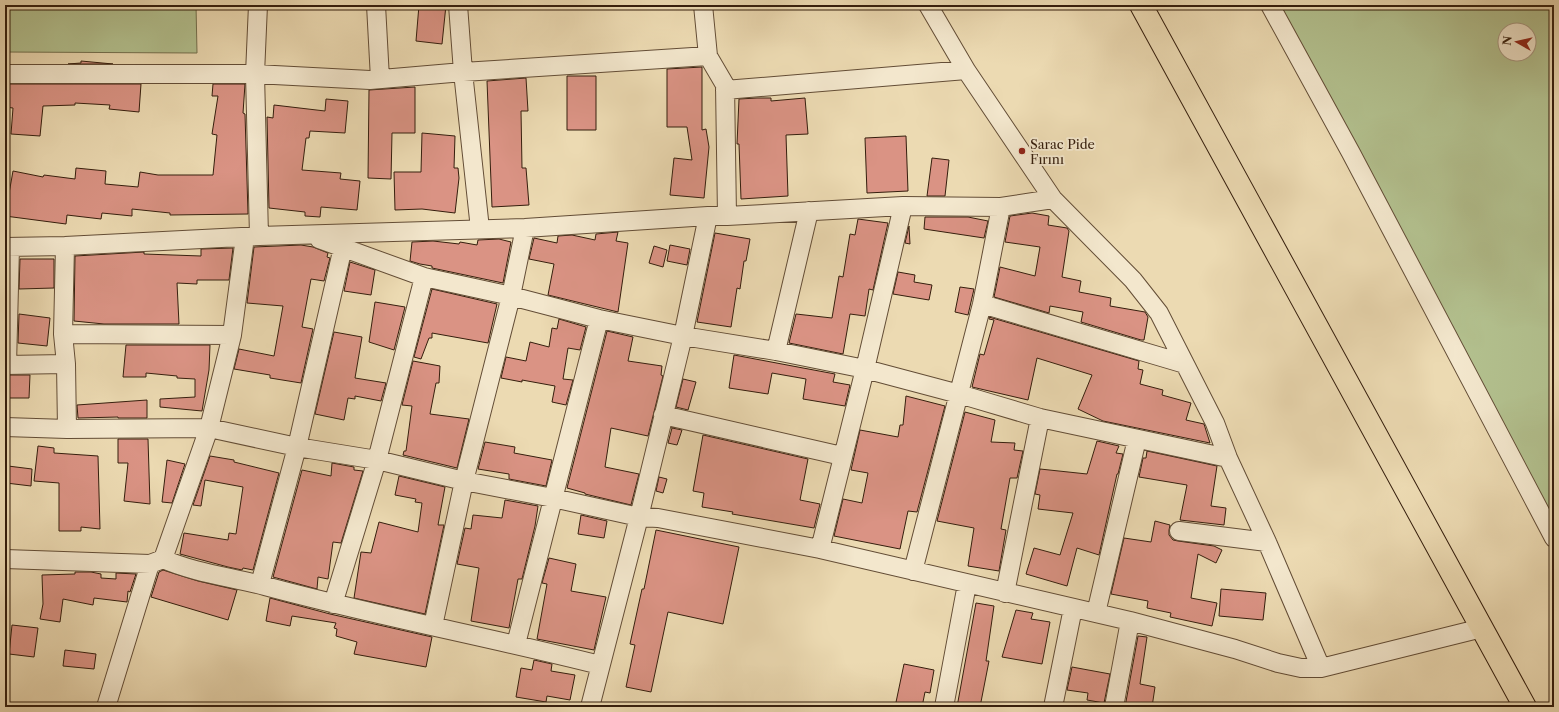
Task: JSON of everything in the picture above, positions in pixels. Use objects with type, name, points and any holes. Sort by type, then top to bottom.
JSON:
[{"type":"main road","points":[[1141,5],[1525,707]]},
{"type":"street","points":[[106,707],[156,561],[209,428],[232,335],[252,237],[255,74],[258,5]]},
{"type":"street","points":[[376,5],[380,79]]},
{"type":"street","points":[[458,5],[463,72],[480,229]]},
{"type":"street","points":[[703,5],[708,56],[725,85],[727,216]]},
{"type":"street","points":[[928,5],[966,70],[1053,199],[1134,280],[1159,313],[1215,423],[1228,458],[1267,542],[1321,668]]},
{"type":"street","points":[[1270,5],[1554,538]]},
{"type":"street","points":[[5,74],[255,74],[370,80],[463,72],[708,56]]},
{"type":"street","points":[[725,90],[966,70]]},
{"type":"street","points":[[66,364],[6,365],[7,247],[525,228],[708,216],[903,206],[1001,207],[1053,199]]},
{"type":"street","points":[[820,549],[842,456],[865,369],[903,206]]},
{"type":"street","points":[[913,571],[982,304],[1001,207]]},
{"type":"street","points":[[776,351],[809,211]]},
{"type":"street","points":[[590,707],[640,517],[683,336],[708,216]]},
{"type":"street","points":[[433,626],[464,481],[511,296],[525,228]]},
{"type":"street","points":[[309,235],[424,277],[511,296],[599,319],[683,336],[776,351],[865,369],[959,394],[1040,418],[1137,440],[1228,458]]},
{"type":"street","points":[[65,246],[63,334],[66,364],[67,429]]},
{"type":"street","points":[[260,584],[297,447],[343,248]]},
{"type":"street","points":[[333,604],[377,460],[424,277]]},
{"type":"street","points":[[982,304],[1185,364]]},
{"type":"street","points":[[516,644],[599,319]]},
{"type":"street","points":[[63,334],[232,335]]},
{"type":"street","points":[[663,416],[842,456]]},
{"type":"street","points":[[1004,593],[1040,418]]},
{"type":"street","points":[[5,427],[67,429],[209,428],[297,447],[377,460],[464,481],[640,517],[658,518],[820,549],[1004,593],[1130,621],[1235,649],[1278,663],[1301,668],[1321,668],[1482,628]]},
{"type":"street","points":[[1096,613],[1137,440]]},
{"type":"street","points":[[1179,531],[1267,542]]},
{"type":"street","points":[[5,559],[156,561],[260,584],[333,604],[516,644],[600,665]]},
{"type":"street","points":[[944,707],[967,584]]},
{"type":"street","points":[[1053,707],[1073,608]]},
{"type":"street","points":[[1114,707],[1130,621]]},
{"type":"green space","points":[[5,5],[196,5],[197,53],[5,52]]},
{"type":"green space","points":[[1279,5],[1554,5],[1554,524]]},
{"type":"building","points":[[419,5],[446,5],[442,44],[416,41]]},
{"type":"building","points":[[81,61],[113,64],[68,64],[81,63]]},
{"type":"building","points":[[702,67],[702,130],[706,129],[709,147],[704,198],[670,195],[674,158],[692,160],[687,127],[667,127],[667,69]]},
{"type":"building","points":[[567,76],[596,76],[596,130],[567,130]]},
{"type":"building","points":[[526,78],[528,111],[521,111],[522,168],[526,168],[529,205],[492,207],[487,81]]},
{"type":"building","points":[[5,84],[141,84],[139,112],[109,109],[110,105],[75,103],[75,105],[43,106],[40,136],[11,134],[13,108],[5,107]]},
{"type":"building","points":[[213,84],[245,84],[243,113],[245,114],[248,214],[170,215],[170,213],[132,209],[132,216],[102,213],[101,219],[67,215],[66,224],[5,216],[13,171],[43,177],[44,175],[75,179],[76,168],[106,171],[105,184],[138,187],[140,172],[158,175],[213,175],[217,135],[212,134],[218,96],[212,96]]},
{"type":"building","points":[[415,87],[415,133],[392,133],[391,179],[368,178],[369,90]]},
{"type":"building","points":[[771,98],[771,101],[805,98],[808,134],[786,135],[788,196],[741,199],[739,144],[737,144],[739,99]]},
{"type":"building","points":[[326,99],[348,101],[345,133],[310,131],[309,138],[306,138],[302,170],[341,173],[340,179],[360,181],[357,210],[321,207],[320,217],[305,216],[305,212],[269,208],[267,117],[273,118],[274,105],[325,111]]},
{"type":"building","points":[[422,133],[455,136],[454,168],[458,168],[459,178],[455,213],[422,209],[395,210],[394,172],[421,172]]},
{"type":"building","points":[[906,136],[908,191],[867,193],[865,138]]},
{"type":"building","points":[[932,158],[949,160],[945,196],[927,196]]},
{"type":"building","points":[[1032,213],[1049,216],[1048,225],[1067,228],[1069,231],[1062,277],[1081,281],[1079,292],[1111,298],[1110,306],[1145,312],[1148,317],[1144,340],[1081,322],[1083,312],[1050,306],[1049,313],[994,297],[1000,267],[1035,276],[1040,247],[1005,242],[1010,216]]},
{"type":"building","points":[[925,217],[968,217],[988,221],[984,238],[924,229]]},
{"type":"building","points":[[858,219],[888,223],[873,290],[869,289],[865,316],[850,314],[843,354],[789,343],[796,314],[832,318],[839,276],[843,277],[850,234],[855,235]]},
{"type":"building","points":[[909,227],[910,244],[905,243]]},
{"type":"building","points":[[618,232],[616,241],[628,243],[618,312],[548,295],[554,264],[529,259],[534,238],[557,243],[558,236],[572,235],[595,240],[596,234]]},
{"type":"building","points":[[715,233],[750,239],[746,261],[744,261],[740,289],[737,288],[731,327],[697,322]]},
{"type":"building","points":[[499,239],[511,242],[503,283],[432,268],[432,266],[410,261],[412,242],[433,241],[459,244],[460,242],[477,245],[478,240]]},
{"type":"building","points":[[301,245],[313,247],[328,253],[327,257],[330,258],[324,281],[311,279],[302,327],[313,329],[301,383],[270,378],[270,375],[234,369],[239,349],[274,356],[283,306],[247,303],[254,247]]},
{"type":"building","points":[[670,245],[690,249],[687,265],[667,261]]},
{"type":"building","points":[[654,246],[667,250],[663,267],[649,263]]},
{"type":"building","points":[[233,248],[229,280],[197,280],[197,284],[177,283],[179,324],[104,324],[74,321],[75,256],[144,252],[144,254],[201,256],[201,249]]},
{"type":"building","points":[[20,259],[54,259],[54,288],[19,289]]},
{"type":"building","points":[[350,262],[375,270],[371,295],[344,291]]},
{"type":"building","points":[[898,272],[915,275],[914,282],[932,285],[929,300],[893,294]]},
{"type":"building","points":[[960,287],[974,289],[968,315],[955,312]]},
{"type":"building","points":[[432,289],[497,304],[488,343],[432,333],[432,338],[429,338],[421,359],[414,357]]},
{"type":"building","points":[[375,302],[405,307],[394,350],[369,342]]},
{"type":"building","points":[[19,314],[50,318],[47,346],[18,343]]},
{"type":"building","points":[[989,317],[1139,361],[1138,369],[1143,370],[1140,384],[1163,390],[1162,395],[1191,403],[1186,420],[1204,424],[1210,443],[1103,421],[1078,409],[1092,375],[1037,358],[1028,400],[972,387],[980,354],[984,355],[994,320],[989,319]]},
{"type":"building","points":[[559,319],[586,327],[580,350],[568,348],[563,379],[573,380],[566,405],[552,402],[555,386],[501,378],[506,357],[526,361],[530,342],[549,347],[552,328],[557,329]]},
{"type":"building","points":[[607,331],[633,337],[628,361],[662,366],[661,375],[663,376],[648,436],[611,428],[605,467],[639,474],[631,505],[567,488]]},
{"type":"building","points":[[334,332],[362,337],[355,378],[386,383],[381,401],[355,396],[355,399],[348,398],[344,420],[315,414]]},
{"type":"building","points":[[126,345],[210,345],[209,370],[202,411],[160,407],[160,399],[195,397],[195,379],[146,373],[146,377],[123,377]]},
{"type":"building","points":[[734,355],[835,374],[833,382],[850,385],[845,406],[803,399],[806,379],[772,373],[768,394],[729,388]]},
{"type":"building","points":[[413,361],[440,366],[439,383],[436,383],[430,414],[469,419],[457,468],[403,455],[404,451],[406,451],[412,406],[402,405]]},
{"type":"building","points":[[5,375],[30,375],[29,398],[5,398]]},
{"type":"building","points":[[683,379],[696,382],[688,410],[676,407]]},
{"type":"building","points":[[906,396],[945,406],[917,512],[908,511],[900,549],[834,536],[843,499],[862,503],[868,473],[851,470],[860,430],[898,437],[900,425],[903,425]]},
{"type":"building","points":[[147,400],[147,418],[78,418],[77,405]]},
{"type":"building","points":[[965,412],[995,420],[991,442],[1015,443],[1014,450],[1023,451],[1017,478],[1010,478],[1001,529],[1006,530],[999,571],[968,566],[974,528],[937,521]]},
{"type":"building","points":[[672,428],[682,430],[677,445],[668,443]]},
{"type":"building","points":[[703,435],[808,459],[800,500],[820,504],[814,528],[732,514],[733,512],[702,507],[704,493],[693,491]]},
{"type":"building","points":[[118,439],[148,439],[150,504],[124,501],[128,463],[118,463]]},
{"type":"building","points":[[1097,441],[1119,446],[1116,453],[1123,454],[1117,474],[1099,555],[1077,548],[1067,586],[1026,574],[1034,548],[1060,555],[1073,513],[1038,509],[1040,495],[1035,494],[1040,469],[1087,474]]},
{"type":"building","points":[[485,442],[515,447],[514,453],[552,460],[546,486],[509,479],[509,474],[478,469]]},
{"type":"building","points":[[38,446],[54,448],[54,453],[98,456],[100,529],[81,527],[81,531],[59,531],[59,483],[34,481]]},
{"type":"building","points":[[1147,451],[1217,466],[1211,506],[1226,508],[1224,525],[1180,520],[1187,485],[1139,477],[1143,458],[1146,458]]},
{"type":"building","points":[[210,456],[234,460],[234,462],[279,473],[253,570],[243,568],[242,570],[228,567],[180,554],[184,533],[228,540],[229,533],[236,534],[243,487],[205,480],[201,506],[193,505]]},
{"type":"building","points":[[167,460],[185,464],[172,503],[162,502]]},
{"type":"building","points":[[332,463],[354,467],[354,470],[363,471],[341,543],[333,542],[328,579],[318,577],[317,589],[273,577],[302,470],[331,476]]},
{"type":"building","points":[[8,466],[32,469],[31,486],[6,483]]},
{"type":"building","points":[[399,476],[445,487],[438,525],[444,525],[425,614],[354,598],[361,552],[371,553],[379,522],[418,532],[422,503],[415,502],[416,499],[395,495]]},
{"type":"building","points":[[659,477],[667,479],[663,493],[656,491]]},
{"type":"building","points":[[505,500],[538,506],[535,526],[522,579],[518,579],[509,628],[471,621],[479,568],[457,564],[465,528],[471,529],[473,515],[502,518]]},
{"type":"building","points":[[581,515],[607,521],[604,538],[578,534]]},
{"type":"building","points":[[1155,521],[1170,525],[1169,535],[1173,540],[1214,546],[1222,550],[1216,563],[1198,554],[1191,598],[1217,603],[1212,626],[1170,617],[1171,613],[1147,608],[1148,601],[1111,594],[1124,538],[1151,542]]},
{"type":"building","points":[[656,530],[739,547],[723,624],[668,612],[651,692],[626,687],[635,645],[630,644],[642,589],[644,589]]},
{"type":"building","points":[[549,558],[576,564],[571,591],[606,597],[594,650],[537,639],[547,584],[542,583]]},
{"type":"building","points":[[163,570],[198,581],[237,590],[228,620],[151,597],[159,572]]},
{"type":"building","points":[[75,572],[91,572],[101,574],[101,578],[116,579],[116,573],[136,574],[130,592],[128,591],[127,602],[94,598],[93,605],[63,599],[60,622],[40,619],[43,604],[42,575],[75,574]]},
{"type":"building","points":[[1221,589],[1266,593],[1263,620],[1219,616]]},
{"type":"building","points":[[270,598],[330,614],[432,637],[426,667],[354,654],[357,642],[336,636],[337,629],[334,628],[336,623],[292,616],[290,626],[266,621]]},
{"type":"building","points":[[976,603],[994,606],[986,661],[989,661],[980,707],[957,707]]},
{"type":"building","points":[[1016,610],[1033,613],[1031,619],[1050,622],[1042,664],[1002,657]]},
{"type":"building","points":[[12,625],[38,628],[34,657],[9,654]]},
{"type":"building","points":[[1138,636],[1147,637],[1140,684],[1155,687],[1152,707],[1125,707]]},
{"type":"building","points":[[65,650],[96,654],[94,669],[63,666]]},
{"type":"building","points":[[534,660],[552,664],[551,671],[575,675],[570,700],[547,696],[546,702],[516,697],[521,668],[532,670]]},
{"type":"building","points":[[904,664],[934,670],[930,693],[925,692],[922,707],[895,707]]},
{"type":"building","points":[[1072,667],[1110,674],[1104,703],[1087,700],[1088,693],[1067,690]]},
{"type":"place","name":"Sarac Pide Fırını","points":[[1022,151]]}]
